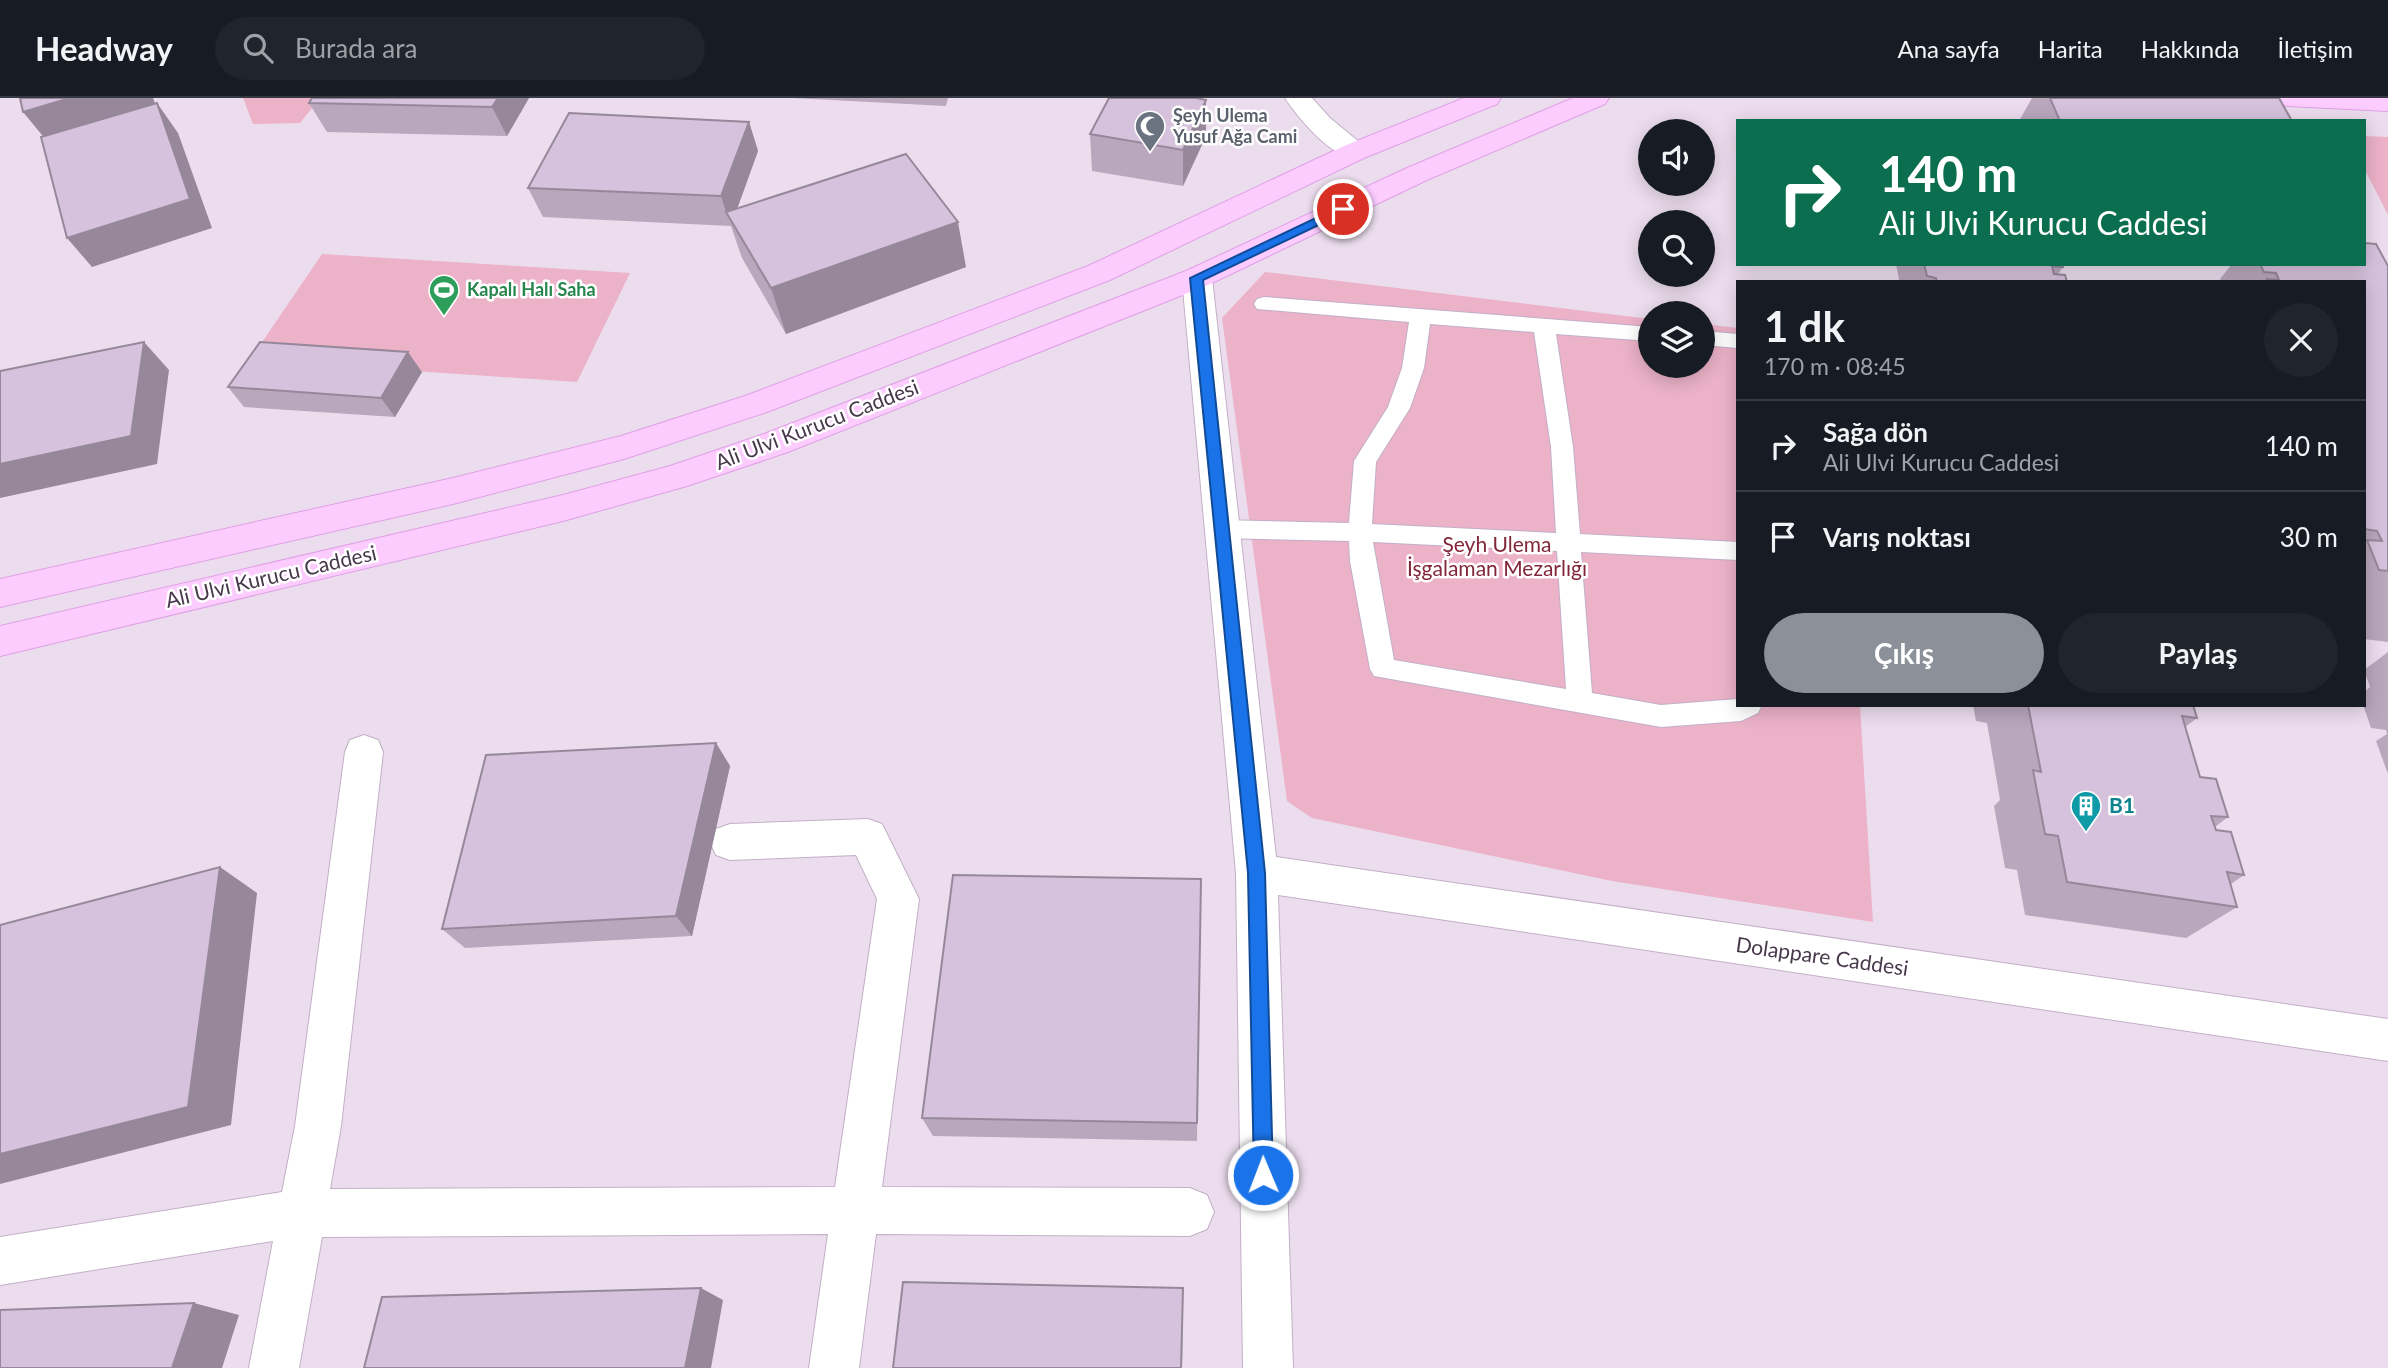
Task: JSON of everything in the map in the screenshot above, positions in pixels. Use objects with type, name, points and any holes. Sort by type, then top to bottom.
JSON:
[{"type":"main road","name":"Ali Ulvi Kurucu Caddesi","points":[[0,593],[453,491],[624,447],[756,404],[1099,273],[1354,152],[1488,98]]},
{"type":"main road","name":"Ali Ulvi Kurucu Caddesi","points":[[0,641],[563,508],[675,477],[776,443],[1196,278],[1417,174],[1596,98]]},
{"type":"main road","points":[[2288,98],[2388,103]]},
{"type":"street","points":[[1298,98],[1320,124],[1354,152]]},
{"type":"street","points":[[2279,98],[2290,119]]},
{"type":"street","points":[[1196,278],[1257,873],[1268,1368]]},
{"type":"street","points":[[274,1368],[318,1126],[364,752]]},
{"type":"street","points":[[730,842],[868,837],[898,899],[834,1368]]},
{"type":"street","name":"Dolappare Caddesi","points":[[1257,873],[2388,1040]]},
{"type":"street","points":[[0,1261],[302,1213],[1190,1212]]},
{"type":"lane","points":[[1264,304],[1638,333]]},
{"type":"lane","points":[[1422,315],[1413,368],[1399,408],[1365,461],[1360,532],[1362,561],[1383,669],[1661,716],[1741,710],[1746,707]]},
{"type":"lane","points":[[1544,325],[1562,447],[1580,702]]},
{"type":"lane","points":[[1715,339],[1736,341]]},
{"type":"lane","points":[[1220,529],[1360,532],[1736,551]]},
{"type":"shaded area","points":[[0,98],[2388,98],[2388,1368],[0,1368]]},
{"type":"green space","points":[[243,98],[320,98],[300,123],[253,124]]},
{"type":"green space","points":[[2366,136],[2388,137],[2388,215],[2366,172]]},
{"type":"green space","name":"Kapalı Halı Saha","points":[[322,254],[630,273],[577,382],[250,360]]},
{"type":"green space","name":"Şeyh Ulema İşgalaman Mezarlığı","points":[[1265,272],[1638,318],[1638,378],[1715,378],[1715,325],[1736,328],[1736,707],[1860,707],[1873,922],[1612,881],[1312,818],[1287,801],[1222,318]]},
{"type":"building","points":[[20,98],[70,98],[23,112]]},
{"type":"building","points":[[312,98],[498,98],[492,107],[309,103]]},
{"type":"building","points":[[1109,98],[1206,100],[1183,150],[1090,134]]},
{"type":"building","points":[[2050,98],[2279,98],[2291,119],[2059,119]]},
{"type":"building","points":[[157,103],[190,199],[67,238],[41,137]]},
{"type":"building","points":[[569,113],[749,122],[721,196],[528,188]]},
{"type":"building","points":[[906,154],[958,222],[771,288],[726,212]]},
{"type":"building","points":[[2366,243],[2376,244],[2388,266],[2388,571],[2379,570],[2367,540],[2382,541],[2377,531],[2366,529],[2366,280],[2279,280],[2276,273],[2264,272],[2261,266],[2366,266]]},
{"type":"building","points":[[1924,266],[2052,266],[2054,274],[2065,275],[2066,280],[1936,280],[1927,276]]},
{"type":"building","points":[[144,342],[131,436],[0,464],[0,371]]},
{"type":"building","points":[[260,342],[408,352],[381,398],[228,387]]},
{"type":"building","points":[[2028,707],[2194,707],[2197,718],[2182,716],[2200,777],[2216,779],[2228,817],[2211,816],[2216,830],[2231,832],[2244,875],[2227,872],[2237,907],[2067,882],[2058,836],[2045,834],[2033,770],[2041,772]]},
{"type":"building","points":[[716,743],[676,916],[442,929],[486,755]]},
{"type":"building","points":[[220,867],[188,1107],[0,1154],[0,925]]},
{"type":"building","points":[[953,875],[1201,879],[1197,1123],[922,1118]]},
{"type":"building","points":[[903,1282],[1183,1288],[1181,1368],[893,1368]]},
{"type":"building","points":[[701,1288],[685,1368],[364,1368],[382,1297]]},
{"type":"building","points":[[194,1303],[172,1368],[0,1368],[0,1310]]},
{"type":"place","name":"Şeyh Ulema Yusuf Ağa Cami","points":[[1150,153]]},
{"type":"place","name":"Kapalı Halı Saha","points":[[444,317]]},
{"type":"place","name":"B1","points":[[2086,833]]},
{"type":"route","points":[[1263,1175],[1257,873],[1196,278],[1343,209]]}]
